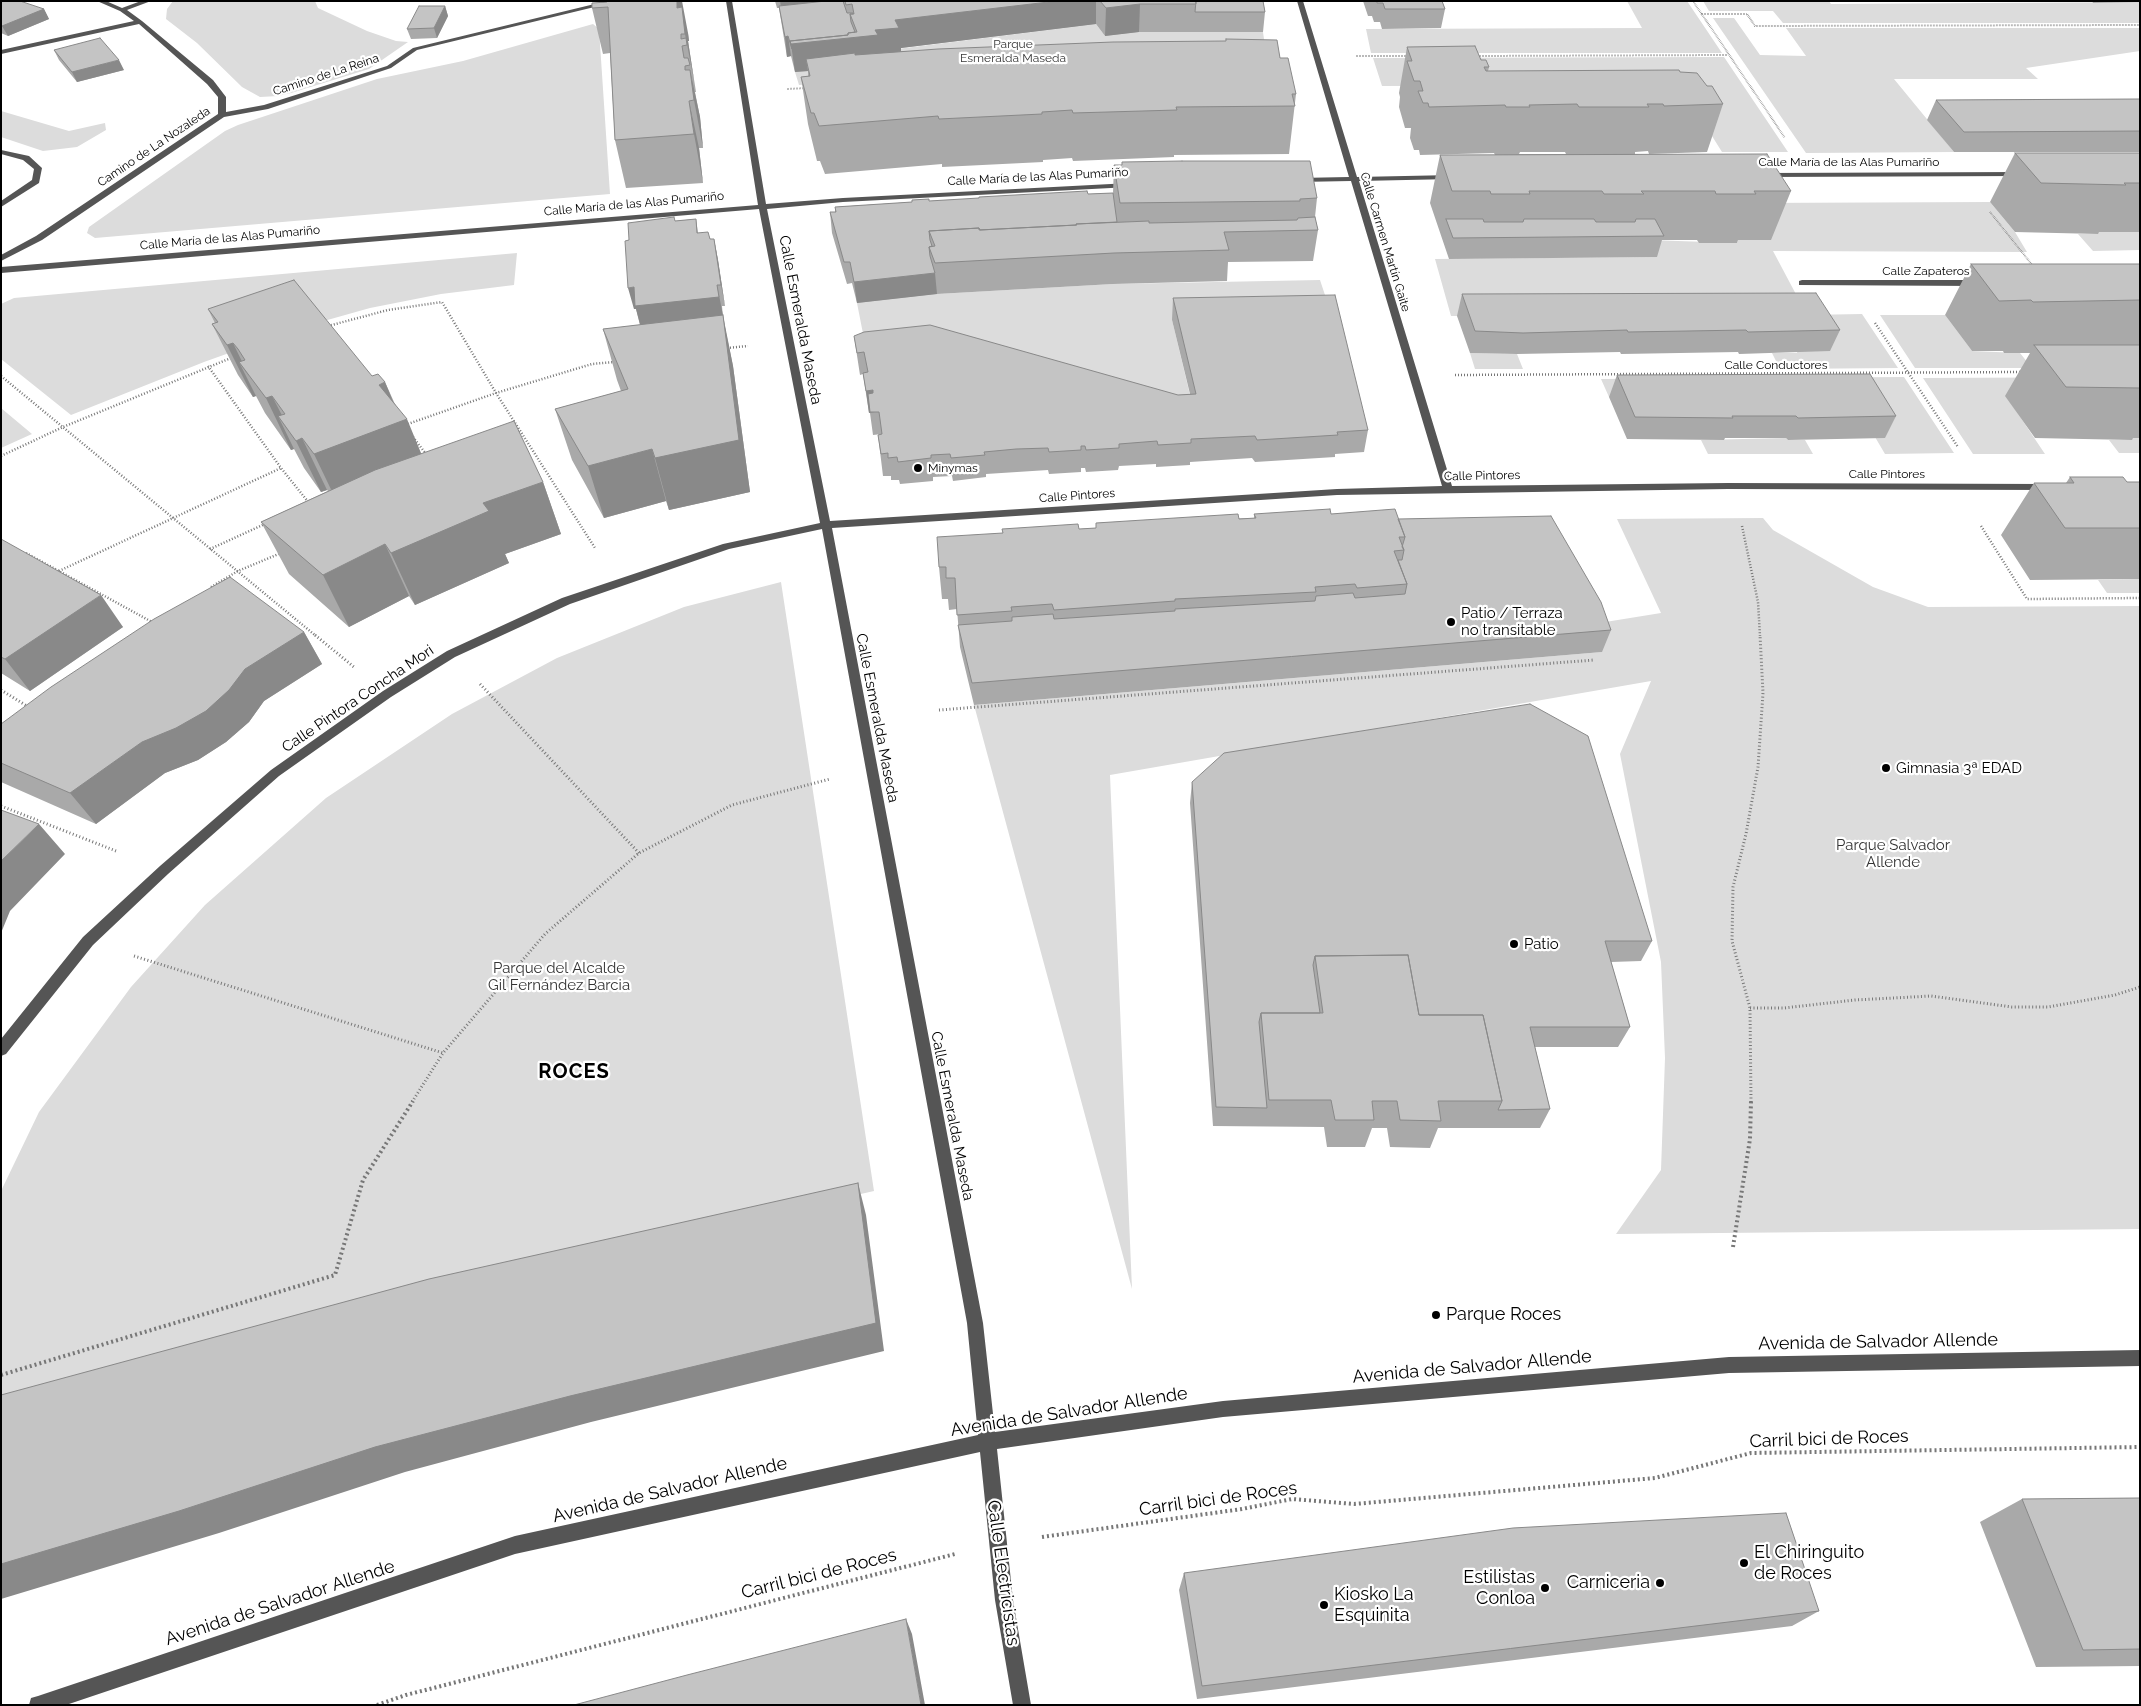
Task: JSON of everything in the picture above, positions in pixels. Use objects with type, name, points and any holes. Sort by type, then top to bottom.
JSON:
[{"type":"street","name":"Camino de La Nozaleda","points":[[1,259],[39,238],[222,115],[222,98],[210,82],[140,22],[122,10],[100,1]]},
{"type":"street","points":[[122,10],[148,1]]},
{"type":"street","name":"Calle Esmeralda Maseda","points":[[728,1],[762,206],[826,525],[975,1323],[986,1442]]},
{"type":"street","name":"Calle Carmen Martín Gaite","points":[[1300,1],[1448,489]]},
{"type":"street","name":"Camino de La Reina","points":[[222,115],[265,107],[389,66],[415,48],[608,3]]},
{"type":"street","points":[[1,52],[140,22]]},
{"type":"street","points":[[1,152],[26,158],[38,168],[36,181],[1,205]]},
{"type":"street","name":"Calle María de las Alas Pumariño","points":[[1752,175],[2030,174]]},
{"type":"street","points":[[1286,181],[1353,178],[1466,177]]},
{"type":"street","name":"Calle María de las Alas Pumariño","points":[[1,270],[762,206],[1075,187],[1142,185]]},
{"type":"street","name":"Calle Zapateros","points":[[1802,283],[1987,283]]},
{"type":"street","name":"Calle Pintores","points":[[826,525],[1337,492],[1719,486],[2052,488]]},
{"type":"street","name":"Calle Pintora Concha Mori","points":[[1,1050],[88,940],[164,870],[275,773],[387,694],[451,654],[566,601],[727,546],[826,525]]},
{"type":"street","name":"Avenida de Salvador Allende","points":[[38,1705],[515,1545],[986,1442],[1223,1409],[1730,1365],[2140,1358]]},
{"type":"street","name":"Calle Electricistas","points":[[986,1442],[1004,1600],[1022,1705]]},
{"type":"path","points":[[1693,1],[1811,175]]},
{"type":"path","points":[[1701,14],[1747,14],[1755,26],[2140,25]]},
{"type":"path","points":[[1473,56],[1728,55]]},
{"type":"path","points":[[1317,56],[1414,56]]},
{"type":"path","points":[[787,90],[806,88]]},
{"type":"path","points":[[1960,174],[2034,268]]},
{"type":"path","points":[[1849,283],[1962,454]]},
{"type":"path","points":[[328,326],[388,310],[442,302],[496,393],[599,555]]},
{"type":"path","points":[[719,349],[748,346]]},
{"type":"path","points":[[1,456],[63,427],[236,356]]},
{"type":"path","points":[[432,461],[404,426],[496,393],[592,364],[622,361]]},
{"type":"path","points":[[208,366],[281,468],[310,504],[301,508]]},
{"type":"path","name":"Calle Conductores","points":[[1413,375],[2024,372]]},
{"type":"path","points":[[1,376],[358,669]]},
{"type":"path","points":[[60,571],[172,517],[281,468]]},
{"type":"path","points":[[1733,1247],[1750,1139],[1752,1068],[1750,1008],[1732,941],[1732,887],[1746,834],[1758,767],[1763,693],[1758,602],[1740,518]]},
{"type":"path","points":[[210,549],[274,520]]},
{"type":"path","points":[[1980,525],[2027,599],[2140,598]]},
{"type":"path","points":[[18,548],[153,622],[145,628]]},
{"type":"path","points":[[204,592],[238,571],[283,552]]},
{"type":"path","points":[[939,710],[1594,660]]},
{"type":"path","points":[[475,679],[638,853]]},
{"type":"path","points":[[1,690],[27,706],[21,711]]},
{"type":"path","points":[[1,1375],[335,1275],[363,1180],[443,1053],[545,934],[638,853],[732,804],[831,779]]},
{"type":"path","points":[[1,806],[116,851]]},
{"type":"path","points":[[134,956],[443,1053]]},
{"type":"path","points":[[1750,1008],[1784,1008],[1856,1000],[1931,996],[2012,1007],[2048,1007],[2115,995],[2140,988]]},
{"type":"path","name":"Carril bici de Roces","points":[[377,1705],[406,1695],[882,1571],[998,1544],[1242,1509],[1292,1499],[1354,1504],[1655,1478],[1751,1453],[2140,1447]]},
{"type":"green space","points":[[173,1],[315,1],[318,8],[367,31],[396,41],[408,42],[369,69],[291,93],[260,97],[242,87],[197,43],[166,19],[167,9]]},
{"type":"green space","points":[[1627,1],[1687,1],[1722,53],[1371,53],[1366,29],[1642,28]]},
{"type":"green space","points":[[1703,1],[1829,1],[1831,4],[2140,2],[2140,23],[1783,23],[1773,11],[1709,11]]},
{"type":"green space","points":[[1713,18],[1734,18],[1760,55],[1806,56],[1786,28],[2140,28],[2140,51],[2026,68],[2038,79],[1894,79],[1954,152],[1806,153]]},
{"type":"green space","points":[[593,24],[599,29],[610,194],[95,238],[87,233],[89,227],[225,131],[238,125],[377,79],[463,61]]},
{"type":"green space","name":"Parque Esmeralda Maseda","points":[[1096,24],[1105,36],[1139,32],[1263,32],[1266,53],[1042,65],[799,85],[795,72],[880,64],[897,49]]},
{"type":"green space","points":[[1724,57],[1788,152],[1722,152],[1680,85],[1382,86],[1373,58]]},
{"type":"green space","points":[[1,111],[69,131],[105,123],[106,130],[77,147],[43,151],[1,137]]},
{"type":"green space","points":[[1990,202],[2015,232],[2027,252],[1773,251],[1807,315],[1451,316],[1435,259],[1656,257],[1648,240],[1737,243],[1749,203]]},
{"type":"green space","points":[[2096,232],[2140,232],[2140,250],[2093,251],[2078,234],[2097,234]]},
{"type":"green space","points":[[517,253],[514,285],[441,294],[370,308],[299,328],[204,362],[71,415],[1,359],[1,304],[14,298]]},
{"type":"green space","points":[[1320,280],[1332,316],[1172,320],[1195,416],[867,354],[857,303],[937,294],[1113,284]]},
{"type":"green space","points":[[1862,314],[1898,368],[1780,369],[1772,353],[1797,353],[1807,315]]},
{"type":"green space","points":[[1880,315],[1945,315],[1972,351],[2020,353],[2032,368],[1915,368]]},
{"type":"green space","points":[[1470,353],[1517,354],[1523,369],[1475,369]]},
{"type":"green space","points":[[1904,377],[1954,453],[1885,454],[1875,437],[1859,396],[1609,397],[1601,379]]},
{"type":"green space","points":[[2140,377],[2006,396],[2045,454],[1973,454],[1923,378]]},
{"type":"green space","points":[[1,408],[32,434],[1,448]]},
{"type":"green space","points":[[1786,438],[1788,440],[1805,440],[1813,454],[1708,454],[1701,440]]},
{"type":"green space","points":[[2129,438],[2140,438],[2140,453],[2119,453],[2109,440],[2131,440]]},
{"type":"green space","name":"Parque Salvador Allende","points":[[1763,518],[1773,530],[1873,587],[1928,607],[2140,606],[2140,1229],[1616,1234],[1661,1170],[1665,1058],[1661,962],[1620,754],[1651,681],[1110,775],[1132,1289],[974,705],[1602,652],[1593,624],[1661,613],[1617,519]]},
{"type":"green space","points":[[2140,579],[2140,593],[2107,593],[2098,580]]},
{"type":"green space","name":"Parque del Alcalde Gil Fernández Barcia","points":[[781,582],[874,1191],[367,1306],[1,1404],[1,1191],[39,1112],[131,987],[205,905],[326,798],[452,714],[557,658],[684,607]]},
{"type":"building","points":[[1,1],[20,1],[44,9],[2,26]]},
{"type":"building","points":[[607,1],[677,1],[677,8],[682,7],[685,34],[681,34],[681,39],[686,38],[687,45],[682,46],[684,58],[688,58],[690,65],[685,66],[685,70],[690,70],[694,100],[689,101],[694,134],[615,140],[608,7],[592,8],[592,3]]},
{"type":"building","points":[[843,1],[847,13],[853,13],[850,14],[855,32],[848,33],[848,35],[790,41],[792,49],[788,36],[785,37],[779,6]]},
{"type":"building","points":[[845,1],[1057,1],[895,20],[899,28],[875,30],[878,35],[791,44],[790,41],[848,35],[848,33],[857,32],[850,14],[854,14],[852,4],[846,5]]},
{"type":"building","points":[[1100,1],[1196,1],[1196,4],[1140,4],[1106,8]]},
{"type":"building","points":[[1196,1],[1263,1],[1265,12],[1195,12]]},
{"type":"building","points":[[1377,1],[1442,1],[1445,9],[1385,9],[1383,3],[1377,3]]},
{"type":"building","points":[[419,6],[445,6],[434,28],[407,29]]},
{"type":"building","points":[[100,38],[119,60],[72,72],[54,50]]},
{"type":"building","points":[[1226,39],[1277,40],[1280,58],[1288,58],[1296,94],[1292,94],[1295,106],[1176,107],[1177,110],[1073,113],[1072,110],[1042,112],[1042,114],[939,119],[938,116],[819,126],[814,113],[811,113],[801,77],[810,76],[806,59],[855,53],[855,55],[938,49],[1113,42],[1226,41]]},
{"type":"building","points":[[1475,46],[1481,60],[1486,60],[1489,67],[1484,67],[1486,71],[1679,70],[1680,72],[1697,73],[1707,86],[1712,86],[1723,104],[1664,106],[1663,104],[1647,104],[1649,107],[1579,107],[1577,104],[1529,105],[1530,107],[1506,107],[1505,105],[1429,107],[1428,103],[1423,103],[1418,91],[1423,91],[1420,81],[1414,81],[1407,61],[1412,61],[1407,47]]},
{"type":"building","points":[[2140,99],[2140,131],[1964,132],[1936,100]]},
{"type":"building","points":[[2015,153],[2140,153],[2140,183],[2124,183],[2126,185],[2041,183]]},
{"type":"building","points":[[1767,154],[1791,191],[1754,191],[1756,194],[1716,194],[1715,191],[1641,191],[1644,194],[1604,194],[1602,191],[1529,191],[1530,194],[1491,194],[1490,191],[1452,191],[1440,155]]},
{"type":"building","points":[[1310,161],[1317,198],[1300,199],[1300,201],[1120,203],[1114,165],[1122,165],[1122,162]]},
{"type":"building","points":[[1087,191],[1088,194],[1113,193],[1117,222],[929,231],[932,246],[929,247],[930,256],[935,273],[854,282],[850,262],[844,262],[830,212],[836,212],[835,207],[912,202],[912,200],[929,199],[929,201]]},
{"type":"building","points":[[674,217],[675,221],[696,219],[697,233],[708,232],[710,239],[714,239],[721,285],[717,285],[719,297],[635,306],[634,287],[628,288],[625,241],[629,240],[628,223]]},
{"type":"building","points":[[1315,217],[1318,230],[1224,232],[1229,250],[1114,253],[935,263],[929,247],[935,246],[929,231],[1149,221],[1149,223],[1297,220],[1298,218]]},
{"type":"building","points":[[1446,219],[1483,219],[1484,222],[1523,222],[1524,219],[1594,219],[1596,222],[1635,222],[1636,219],[1655,219],[1664,236],[1453,238]]},
{"type":"building","points":[[1971,264],[2140,264],[2140,300],[1999,301]]},
{"type":"building","points":[[294,280],[372,376],[378,374],[385,382],[379,385],[407,419],[314,454],[302,438],[296,441],[278,416],[285,414],[272,396],[266,398],[239,362],[245,360],[233,343],[227,345],[212,324],[218,322],[208,309]]},
{"type":"building","points":[[1816,293],[1840,330],[1628,332],[1627,330],[1523,333],[1475,331],[1462,294]]},
{"type":"building","points":[[1335,295],[1368,430],[1337,432],[1338,435],[1257,440],[1255,436],[1191,439],[1191,443],[1158,445],[1157,441],[1119,444],[1119,448],[1086,450],[1085,446],[1081,446],[1081,450],[1049,452],[1048,448],[1016,449],[984,452],[985,455],[951,458],[950,454],[931,455],[931,458],[898,462],[897,457],[888,458],[888,453],[881,454],[878,435],[882,434],[879,412],[870,412],[868,394],[873,393],[873,390],[866,391],[863,373],[868,372],[864,352],[857,353],[854,336],[864,332],[930,325],[1178,395],[1196,394],[1173,298]]},
{"type":"building","points":[[723,315],[739,440],[655,458],[652,449],[588,466],[555,409],[628,389],[603,329]]},
{"type":"building","points":[[2034,345],[2140,345],[2140,388],[2066,387]]},
{"type":"building","points":[[1870,374],[1896,416],[1798,418],[1796,416],[1732,416],[1733,418],[1635,417],[1617,375]]},
{"type":"building","points":[[514,421],[543,482],[483,503],[489,511],[391,553],[385,544],[323,575],[261,522],[375,470]]},
{"type":"building","points":[[2070,477],[2123,477],[2127,482],[2140,482],[2140,528],[2065,528],[2034,483],[2074,483]]},
{"type":"building","points":[[1330,509],[1331,514],[1395,509],[1405,537],[1399,537],[1404,550],[1394,551],[1407,584],[1357,588],[1355,584],[1315,587],[1316,592],[1175,599],[1175,601],[1054,610],[1052,604],[1011,607],[1012,611],[957,615],[955,578],[946,578],[946,567],[939,567],[937,537],[1003,533],[1002,529],[1078,524],[1079,529],[1096,528],[1096,523],[1238,514],[1239,519],[1256,518],[1254,514]]},
{"type":"building","name":"Patio / Terraza no transitable","points":[[1551,516],[1601,602],[1611,630],[972,683],[958,625],[1012,621],[1012,617],[1053,614],[1054,619],[1175,611],[1175,609],[1315,601],[1316,596],[1353,593],[1355,598],[1405,594],[1407,584],[1398,560],[1402,560],[1404,550],[1402,547],[1405,537],[1398,519]]},
{"type":"building","points":[[1,539],[101,595],[5,659],[1,657]]},
{"type":"building","points":[[230,577],[304,632],[245,669],[229,690],[206,711],[176,728],[142,742],[70,793],[1,763],[1,724],[51,687],[154,619]]},
{"type":"building","name":"Patio","points":[[1530,704],[1588,736],[1652,941],[1605,941],[1630,1027],[1530,1027],[1550,1109],[1498,1110],[1502,1101],[1483,1015],[1419,1015],[1408,955],[1315,956],[1313,965],[1320,1013],[1261,1013],[1259,1022],[1267,1108],[1216,1107],[1192,782],[1224,753]]},
{"type":"building","points":[[1,810],[39,824],[1,861]]},
{"type":"building","points":[[1408,955],[1419,1015],[1483,1015],[1502,1101],[1438,1101],[1441,1121],[1400,1120],[1397,1101],[1372,1101],[1374,1120],[1335,1120],[1331,1100],[1269,1100],[1261,1013],[1323,1013],[1315,956]]},
{"type":"building","points":[[858,1183],[876,1323],[570,1396],[375,1447],[179,1511],[1,1564],[1,1395],[429,1279]]},
{"type":"building","points":[[2140,1498],[2140,1649],[2083,1650],[2022,1499]]},
{"type":"building","points":[[1786,1513],[1819,1611],[1202,1686],[1184,1573],[1513,1528]]},
{"type":"building","points":[[906,1619],[921,1705],[574,1705],[687,1675]]},
{"type":"place","name":"Minymas","points":[[918,468]]},
{"type":"place","name":"Patio / Terraza no transitable","points":[[1451,622]]},
{"type":"place","name":"Gimnasia 3ª EDAD","points":[[1886,768]]},
{"type":"place","name":"Patio","points":[[1514,944]]},
{"type":"place","name":"Parque Roces","points":[[1436,1315]]},
{"type":"place","name":"El Chiringuito de Roces","points":[[1744,1563]]},
{"type":"place","name":"Carniceria","points":[[1660,1583]]},
{"type":"place","name":"Estilistas Conloa","points":[[1545,1588]]},
{"type":"place","name":"Kiosko La Esquinita","points":[[1324,1605]]},
{"type":"district","name":"ROCES","points":[[574,1072]]}]
